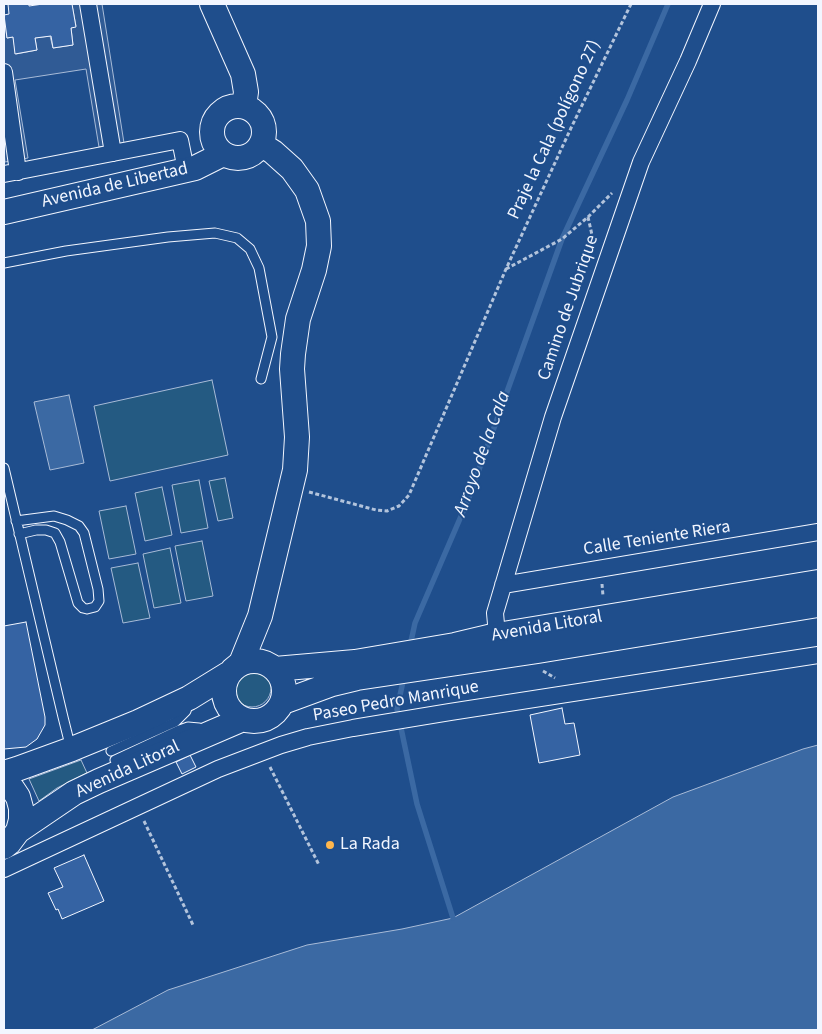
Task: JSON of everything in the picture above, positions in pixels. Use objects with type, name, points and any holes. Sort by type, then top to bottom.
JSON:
[{"type":"main road","points":[[212,4],[243,74],[246,92],[244,106]]},
{"type":"main road","points":[[236,106],[244,106],[258,114],[263,120],[265,136],[262,145],[249,157],[231,158],[223,154],[213,141],[213,125],[221,112],[236,106]]},
{"type":"main road","points":[[260,616],[266,649],[274,668],[281,676],[285,693],[283,702],[271,717],[262,721],[252,722],[243,720],[235,715],[225,700],[223,691],[260,616],[292,487],[297,456],[292,369],[293,354],[298,319],[314,270],[319,246],[318,221],[312,202],[298,177],[282,160],[262,145]]},
{"type":"main road","name":"Avenida de Libertad","points":[[4,212],[195,168],[223,154]]},
{"type":"main road","name":"Avenida Litoral","points":[[457,654],[497,635],[818,582]]},
{"type":"main road","name":"Avenida Litoral","points":[[274,668],[356,670],[457,654],[818,605]]},
{"type":"main road","points":[[4,773],[72,749],[138,722],[189,698],[249,661],[257,661],[274,668]]},
{"type":"main road","name":"Avenida Litoral","points":[[283,702],[332,684],[356,670]]},
{"type":"main road","name":"Avenida Litoral","points":[[11,839],[74,794],[206,734],[243,720]]},
{"type":"main road","points":[[4,780],[15,792],[22,808],[21,820],[11,839]]},
{"type":"street","points":[[88,4],[113,153]]},
{"type":"street","name":"Camino de Jubrique","points":[[497,635],[494,613],[553,417],[641,162],[712,4]]},
{"type":"street","points":[[4,72],[11,173],[180,140],[186,170]]},
{"type":"street","name":"Calle Teniente Riera","points":[[503,584],[818,532]]},
{"type":"street","name":"Paseo Pedro Manrique","points":[[4,869],[218,769],[281,745],[354,728],[818,654]]},
{"type":"lane","points":[[4,264],[66,251],[168,237],[215,233],[237,238],[250,249],[259,268],[272,337],[261,379]]},
{"type":"lane","points":[[4,468],[62,717],[72,749]]},
{"type":"lane","points":[[16,521],[54,516],[79,526],[84,532],[98,590],[99,601],[97,604],[87,609],[78,603],[60,542],[55,534],[46,530],[36,530],[20,534]]},
{"type":"lane","points":[[110,751],[175,722],[186,711],[189,698]]},
{"type":"lane","points":[[114,760],[188,727],[199,728],[206,734]]},
{"type":"path","name":"Praje la Cala (polígono 27)","points":[[292,487],[376,510],[388,511],[399,506],[410,495],[506,269],[631,4]]},
{"type":"path","points":[[506,269],[562,239],[588,217]]},
{"type":"path","points":[[262,753],[319,865]]},
{"type":"path","points":[[136,806],[193,925]]},
{"type":"shaded area","points":[[67,4],[102,4],[124,143],[99,147],[86,69],[15,80],[28,158],[5,162],[4,16],[7,38],[13,37],[16,54],[37,50],[35,38],[50,36],[53,48],[73,45],[71,28],[76,26],[72,5]]},
{"type":"shaded area","points":[[212,380],[228,455],[110,481],[94,406]]},
{"type":"shaded area","points":[[69,395],[84,463],[50,470],[34,402]]},
{"type":"shaded area","points":[[225,478],[233,518],[218,521],[209,481]]},
{"type":"shaded area","points":[[199,480],[208,528],[181,533],[172,485]]},
{"type":"shaded area","points":[[162,487],[172,535],[145,541],[135,493]]},
{"type":"shaded area","points":[[126,506],[136,554],[109,559],[99,511]]},
{"type":"shaded area","points":[[202,541],[213,596],[186,601],[175,546]]},
{"type":"shaded area","points":[[170,548],[181,603],[154,608],[143,554]]},
{"type":"shaded area","points":[[138,563],[150,618],[123,623],[111,568]]},
{"type":"shaded area","points":[[252,669],[266,674],[271,688],[266,702],[252,707],[238,702],[233,688],[238,674]]},
{"type":"shaded area","points":[[818,745],[818,1030],[92,1030],[168,990],[307,945],[402,929],[453,918],[673,797]]},
{"type":"shaded area","points":[[81,760],[87,773],[57,788],[39,801],[29,779]]},
{"type":"building","points":[[8,4],[29,4],[29,6],[72,4],[76,27],[71,28],[73,45],[53,48],[51,36],[35,38],[37,50],[15,54],[13,37],[7,38],[4,15],[9,14]]},
{"type":"building","points":[[26,622],[45,725],[37,739],[26,747],[4,749],[4,626]]},
{"type":"building","points":[[562,708],[565,724],[574,723],[580,755],[539,763],[530,715]]},
{"type":"building","points":[[190,755],[196,767],[182,774],[176,762]]},
{"type":"building","points":[[84,855],[104,901],[62,919],[48,893],[63,887],[54,868]]},
{"type":"waterway","name":"Arroyo de la Cala","points":[[410,646],[415,623],[468,500],[562,239],[627,100],[668,4]]},
{"type":"waterway","name":"Arroyo de la Cala","points":[[404,677],[397,709],[417,804],[453,918]]},
{"type":"place","name":"La Rada","points":[[330,845]]}]
